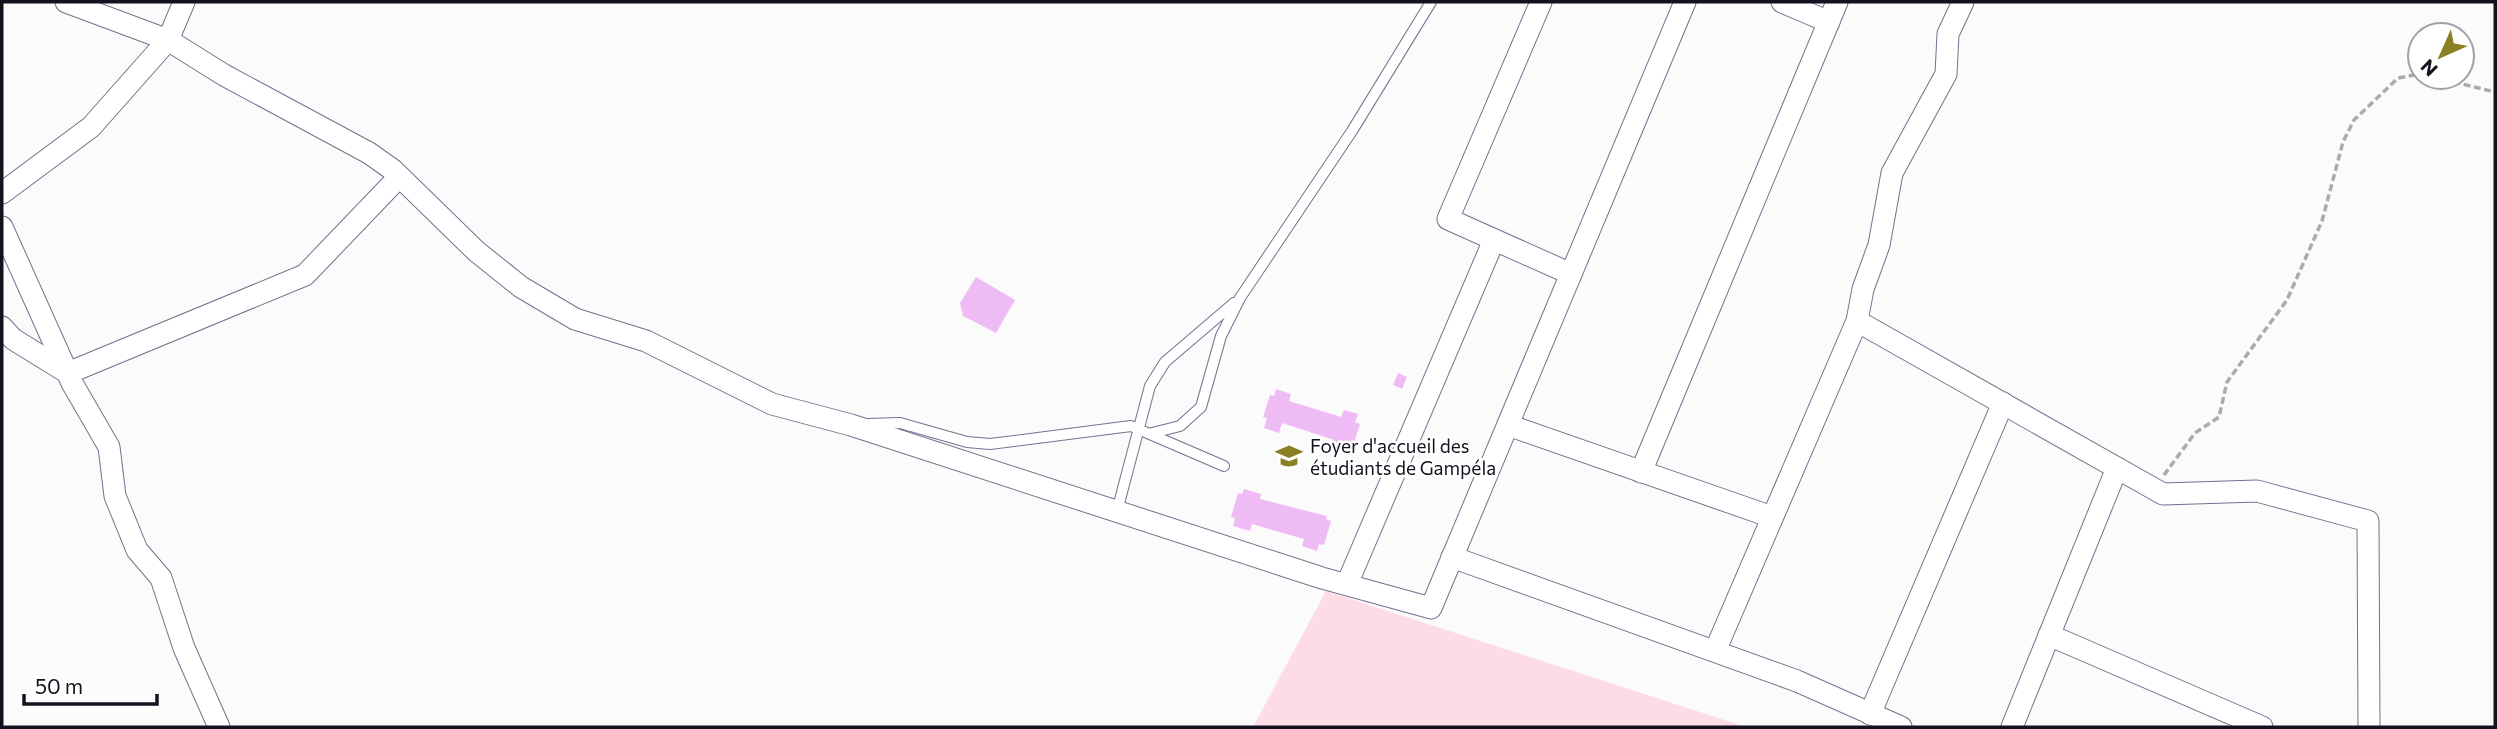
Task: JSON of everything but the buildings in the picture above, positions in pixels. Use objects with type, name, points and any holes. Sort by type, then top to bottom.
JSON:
[{"type":"street","points":[[66,2],[168,40],[224,75],[369,153],[399,177],[503,273],[575,319],[646,341],[772,404],[851,425],[1347,584],[1431,608],[1685,2]]},
{"type":"street","points":[[2,193],[91,127],[168,40],[184,2]]},
{"type":"street","points":[[1541,2],[1448,219],[1571,274]]},
{"type":"street","points":[[1782,2],[1829,22]]},
{"type":"street","points":[[1641,472],[1837,2]]},
{"type":"street","points":[[1715,652],[1857,321],[1863,289],[1878,245],[1892,173],[1946,74],[1948,34],[1963,2]]},
{"type":"street","points":[[68,373],[305,275],[399,177]]},
{"type":"street","points":[[2,227],[68,373],[109,447],[116,496],[137,550],[161,578],[184,648],[219,727]]},
{"type":"street","points":[[1347,584],[1494,240]]},
{"type":"street","points":[[1857,321],[2162,494],[2257,491],[2368,522],[2369,727]]},
{"type":"street","points":[[2,327],[13,339],[68,373]]},
{"type":"street","points":[[1870,714],[2003,404]]},
{"type":"street","points":[[1508,425],[1772,517]]},
{"type":"street","points":[[2012,727],[2117,468]]},
{"type":"street","points":[[1452,557],[1797,681],[1901,727]]},
{"type":"street","points":[[2049,635],[2262,727]]},
{"type":"lane","points":[[1152,433],[1180,426],[1201,407],[1221,336],[1240,298],[1352,131],[1431,2]]},
{"type":"lane","points":[[1116,511],[1150,386],[1165,362],[1240,298]]},
{"type":"lane","points":[[851,425],[900,423],[967,442],[990,444],[1108,427],[1138,428],[1224,466]]},
{"type":"path","points":[[2158,483],[2195,433],[2219,417],[2227,382],[2287,300],[2322,221],[2343,142],[2354,120],[2398,78],[2406,77]]},
{"type":"path","points":[[2476,87],[2495,92]]},
{"type":"shaded area","points":[[1326,591],[1746,727],[1253,727]]},
{"type":"place","name":"Foyer d'accueil des étudiants de Gampéla","points":[[1289,456]]}]
